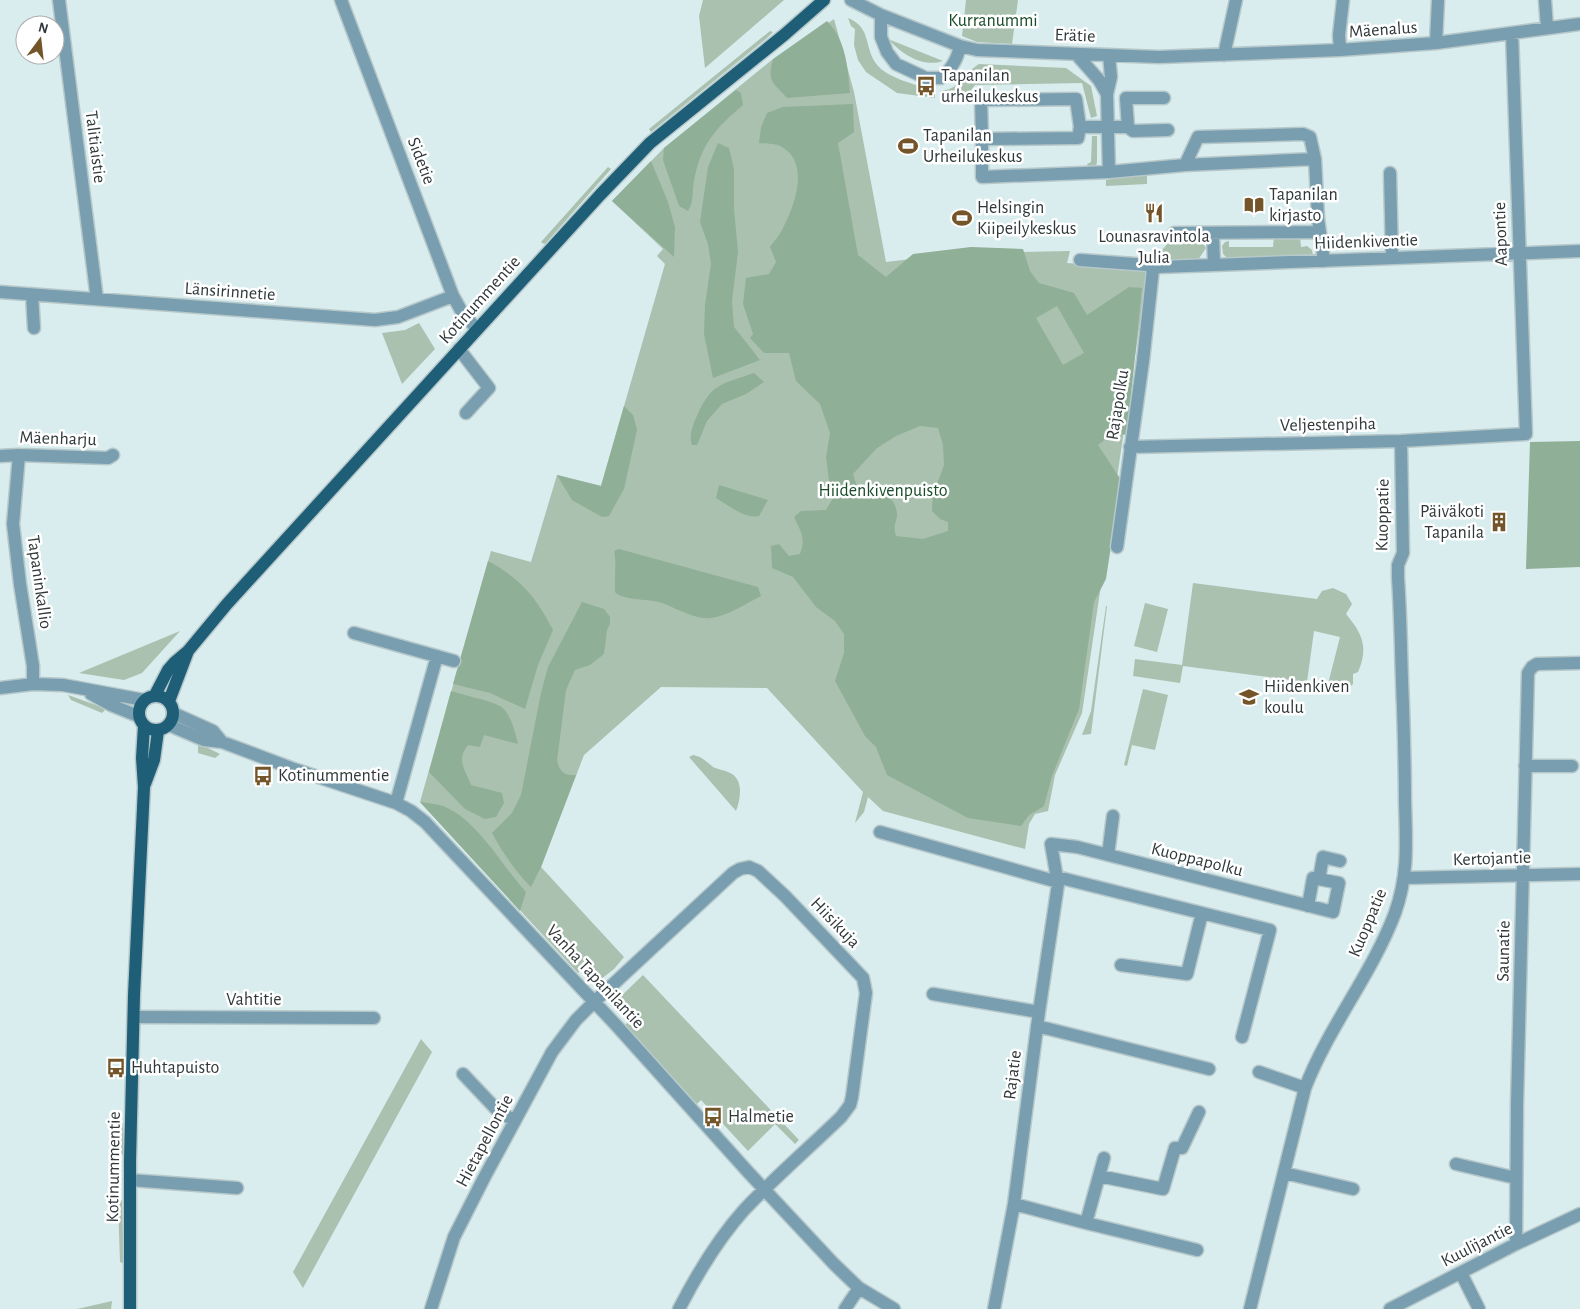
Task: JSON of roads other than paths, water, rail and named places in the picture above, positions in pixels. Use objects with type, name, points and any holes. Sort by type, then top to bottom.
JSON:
[{"type":"main road","name":"Kotinummentie","points":[[149,698],[168,670],[188,651],[227,604],[600,195],[650,144],[824,0]]},
{"type":"main road","name":"Kotinummentie","points":[[144,787],[188,651]]},
{"type":"main road","points":[[162,697],[167,717],[150,730],[141,721],[138,710],[149,698],[162,697]]},
{"type":"main road","name":"Kotinummentie","points":[[130,1309],[130,1180],[134,1017],[144,787],[141,721]]},
{"type":"street","name":"Talitiaistie","points":[[59,0],[97,299]]},
{"type":"street","name":"Sidetie","points":[[341,0],[453,296],[463,314],[476,329]]},
{"type":"street","name":"Erätie","points":[[851,0],[960,46],[977,50],[1159,57],[1186,56]]},
{"type":"street","points":[[1224,55],[1236,0]]},
{"type":"street","points":[[1340,50],[1339,34],[1343,0]]},
{"type":"street","points":[[1436,43],[1438,0]]},
{"type":"street","points":[[1545,0],[1547,28]]},
{"type":"street","points":[[881,14],[881,37],[887,52],[896,64],[926,78],[941,78],[952,69],[960,46]]},
{"type":"street","name":"Mäenalus","points":[[1186,56],[1340,50],[1436,43],[1580,24]]},
{"type":"street","name":"Aapontie","points":[[1512,33],[1526,434]]},
{"type":"street","points":[[1076,54],[1099,80],[1107,94]]},
{"type":"street","points":[[1109,55],[1111,77],[1107,94],[1109,172]]},
{"type":"street","points":[[1128,127],[1126,98],[1164,98]]},
{"type":"street","points":[[982,140],[1078,138],[1080,127],[1076,99],[981,100],[982,177],[1109,172],[1185,165],[1315,160]]},
{"type":"street","points":[[1080,127],[1128,127],[1133,131],[1168,130]]},
{"type":"street","points":[[1185,165],[1198,137],[1303,134],[1310,137],[1315,160],[1324,261]]},
{"type":"street","points":[[1390,173],[1392,258]]},
{"type":"street","points":[[1174,233],[1320,232]]},
{"type":"street","points":[[1213,233],[1214,265]]},
{"type":"street","name":"Hiidenkiventie","points":[[1080,260],[1148,265],[1153,269],[1159,267],[1580,251]]},
{"type":"street","name":"Rajapolku","points":[[1117,547],[1143,361],[1153,269]]},
{"type":"street","name":"Länsirinnetie","points":[[0,292],[375,320],[398,317],[453,296]]},
{"type":"street","points":[[32,295],[34,328]]},
{"type":"street","points":[[459,349],[489,388],[466,413]]},
{"type":"street","name":"Veljestenpiha","points":[[1130,447],[1401,441],[1526,434]]},
{"type":"street","name":"Kuoppatie","points":[[1250,1309],[1305,1088],[1324,1046],[1372,961],[1389,926],[1395,912],[1407,862],[1398,578],[1398,565],[1403,553],[1401,441]]},
{"type":"street","name":"Tapaninkallio","points":[[20,455],[13,524],[33,666],[33,684]]},
{"type":"street","name":"Mäenharju","points":[[0,456],[108,458],[114,455]]},
{"type":"street","points":[[0,524],[13,524]]},
{"type":"street","points":[[354,633],[454,661]]},
{"type":"street","points":[[396,803],[437,656]]},
{"type":"street","name":"Saunatie","points":[[1516,1244],[1528,673],[1537,664],[1580,663]]},
{"type":"street","points":[[0,688],[33,684],[63,685],[84,690],[149,698]]},
{"type":"street","points":[[84,690],[141,721]]},
{"type":"street","name":"Vanha Tapanilantie","points":[[167,717],[204,740],[222,742],[294,769],[396,803],[411,811],[425,822],[594,1002],[834,1264],[859,1288],[894,1309]]},
{"type":"street","points":[[1525,766],[1572,766]]},
{"type":"street","points":[[1108,855],[1113,816]]},
{"type":"street","points":[[880,832],[1058,879],[1270,930],[1242,1037]]},
{"type":"street","name":"Kuoppapolku","points":[[1051,844],[1108,855],[1333,912],[1339,883],[1319,879]]},
{"type":"street","name":"Rajatie","points":[[994,1309],[1014,1204],[1038,1012],[1058,879],[1051,844]]},
{"type":"street","points":[[1308,906],[1314,878],[1319,879],[1322,857],[1340,861]]},
{"type":"street","name":"Hiisikuja","points":[[594,1002],[733,873],[749,867],[758,871],[785,896],[863,978],[866,993],[850,1105],[841,1117],[766,1190]]},
{"type":"street","name":"Kertojantie","points":[[1404,878],[1580,874]]},
{"type":"street","points":[[1121,965],[1187,974],[1202,913]]},
{"type":"street","points":[[933,994],[1038,1012]]},
{"type":"street","name":"Hietapellontie","points":[[431,1309],[454,1237],[515,1121],[552,1052],[576,1020],[594,1002]]},
{"type":"street","name":"Vahtitie","points":[[134,1017],[374,1018]]},
{"type":"street","points":[[1037,1026],[1209,1069]]},
{"type":"street","points":[[1258,1072],[1305,1088]]},
{"type":"street","points":[[463,1074],[498,1111],[515,1121]]},
{"type":"street","points":[[1099,1176],[1163,1189],[1175,1148],[1182,1148],[1199,1112]]},
{"type":"street","points":[[1086,1223],[1104,1158]]},
{"type":"street","points":[[1456,1164],[1516,1178]]},
{"type":"street","points":[[1284,1173],[1353,1189]]},
{"type":"street","points":[[130,1180],[237,1188]]},
{"type":"street","points":[[679,1309],[711,1253],[744,1210],[766,1190]]},
{"type":"street","points":[[1014,1204],[1197,1250]]},
{"type":"street","name":"Kuulijantie","points":[[1390,1309],[1516,1244],[1580,1214]]},
{"type":"street","points":[[1461,1273],[1479,1309]]},
{"type":"street","points":[[845,1309],[859,1288]]},
{"type":"place","name":"Tapanilan urheilukeskus","points":[[926,86]]},
{"type":"place","name":"Tapanilan Urheilukeskus","points":[[908,146]]},
{"type":"place","name":"Tapanilan kirjasto","points":[[1254,205]]},
{"type":"place","name":"Lounasravintola Julia","points":[[1154,213]]},
{"type":"place","name":"Helsingin Kiipeilykeskus","points":[[962,218]]},
{"type":"place","name":"Päiväkoti Tapanila","points":[[1499,522]]},
{"type":"place","name":"Hiidenkiven koulu","points":[[1249,697]]},
{"type":"place","name":"Kotinummentie","points":[[263,776]]},
{"type":"place","name":"Huhtapuisto","points":[[116,1068]]},
{"type":"place","name":"Halmetie","points":[[713,1117]]},
{"type":"park label","name":"Kurranummi","points":[[993,21]]},
{"type":"park label","name":"Hiidenkivenpuisto","points":[[883,491]]}]
